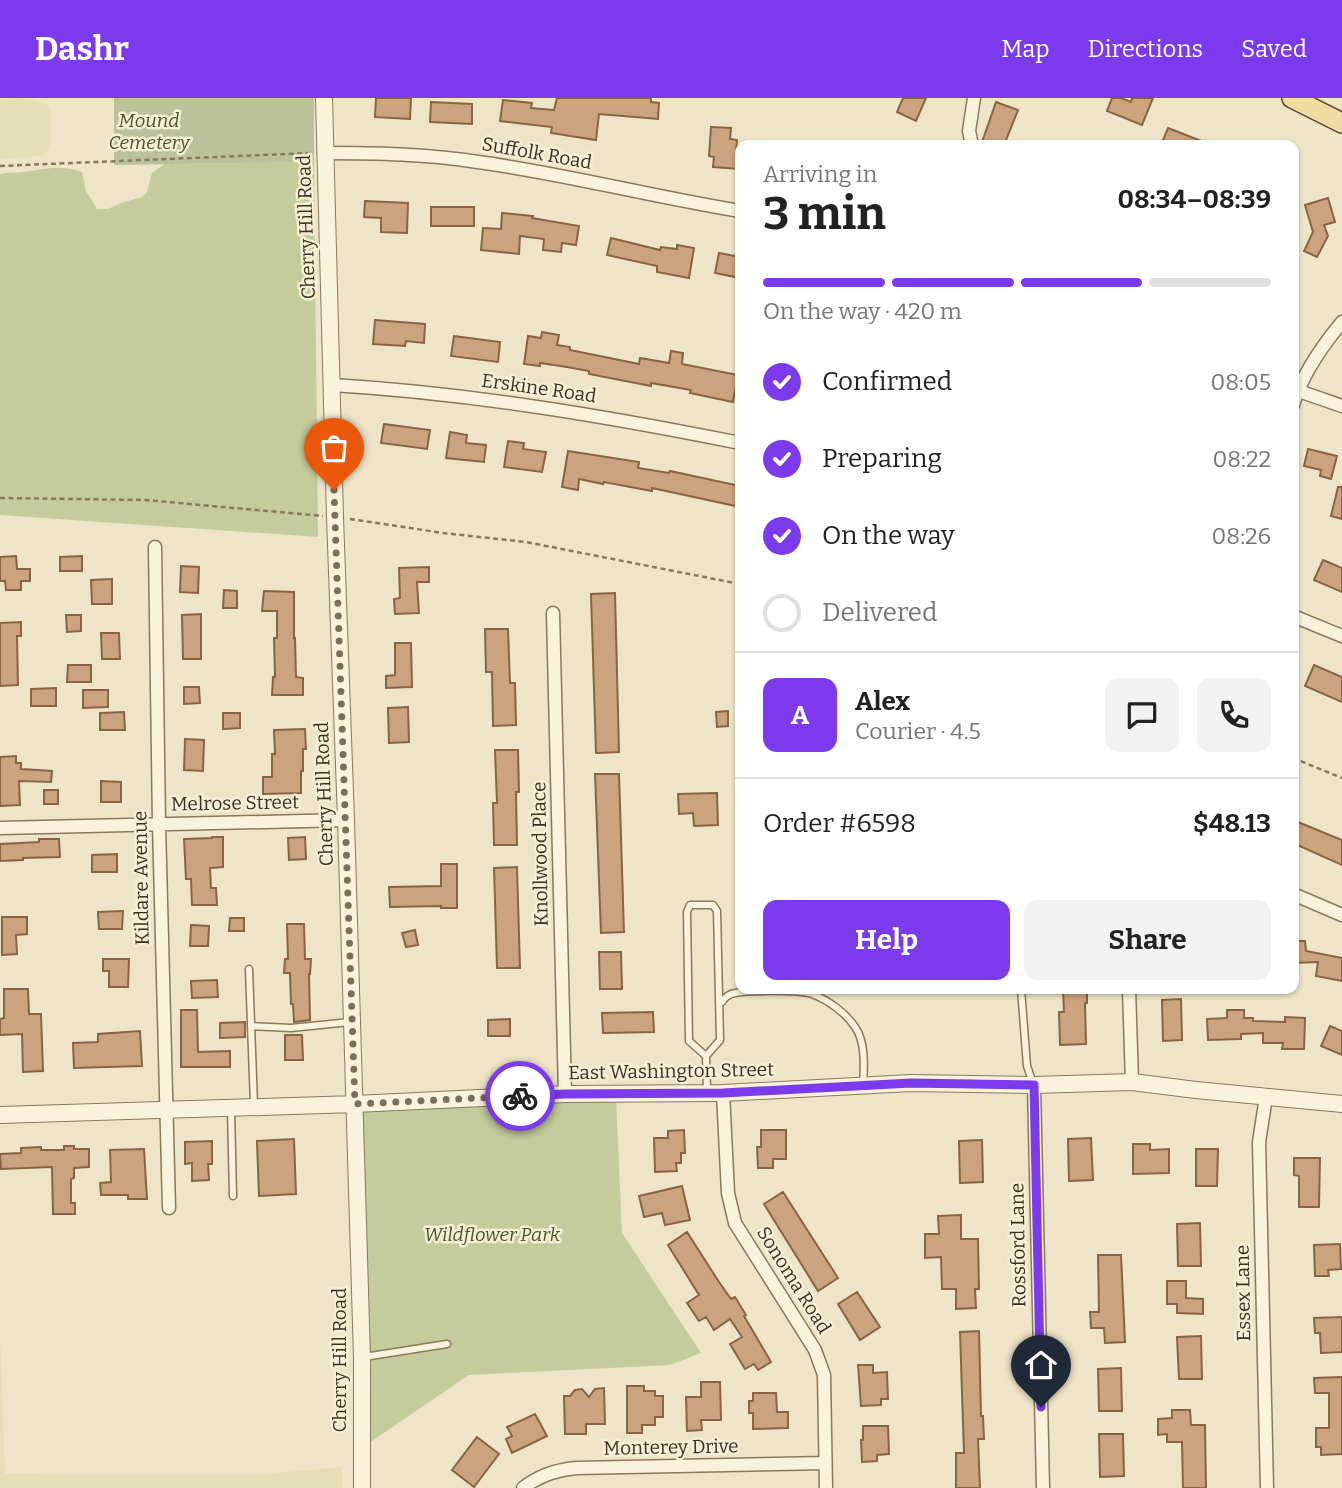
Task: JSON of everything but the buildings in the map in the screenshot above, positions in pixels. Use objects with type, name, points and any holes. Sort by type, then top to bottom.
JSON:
[{"type":"main road","points":[[1292,98],[1342,123]]},
{"type":"street","name":"Cherry Hill Road","points":[[324,98],[362,1358],[362,1488]]},
{"type":"street","points":[[971,140],[969,131],[974,98]]},
{"type":"street","name":"Suffolk Road","points":[[324,153],[397,153],[478,162],[735,210]]},
{"type":"street","points":[[1299,383],[1342,322]]},
{"type":"street","name":"Erskine Road","points":[[331,385],[481,399],[590,415],[735,442]]},
{"type":"street","points":[[1299,390],[1342,406]]},
{"type":"street","name":"Kildare Avenue","points":[[155,547],[169,1208]]},
{"type":"street","name":"Knollwood Place","points":[[553,613],[565,1094]]},
{"type":"street","points":[[1299,618],[1342,636]]},
{"type":"street","name":"Melrose Street","points":[[0,828],[346,820]]},
{"type":"street","points":[[1299,897],[1342,915]]},
{"type":"street","points":[[1129,994],[1132,1082]]},
{"type":"street","name":"East Washington Street","points":[[0,1115],[355,1104],[565,1094],[715,1093],[911,1083],[1034,1085],[1132,1082],[1342,1104]]},
{"type":"street","name":"Rossford Lane","points":[[1034,1085],[1043,1488]]},
{"type":"street","name":"Sonoma Road","points":[[715,1093],[728,1193],[735,1223],[816,1350],[824,1375],[826,1488]]},
{"type":"street","name":"Essex Lane","points":[[1266,1097],[1259,1142],[1267,1488]]},
{"type":"street","name":"Monterey Drive","points":[[523,1488],[535,1479],[576,1468],[825,1463]]},
{"type":"lane","points":[[706,1056],[720,1040],[717,911],[713,905],[690,905],[687,912],[689,1041],[706,1056],[715,1093]]},
{"type":"lane","points":[[249,969],[254,1107]]},
{"type":"lane","points":[[720,1003],[725,997],[735,993]]},
{"type":"lane","points":[[811,994],[844,1014],[857,1029],[862,1042],[863,1086]]},
{"type":"lane","points":[[1021,994],[1027,1066],[1034,1085]]},
{"type":"lane","points":[[251,1026],[290,1028],[352,1022]]},
{"type":"lane","points":[[232,1108],[233,1196]]},
{"type":"lane","points":[[362,1358],[447,1344]]},
{"type":"path","points":[[0,166],[324,153]]},
{"type":"path","points":[[0,498],[146,500],[335,517],[526,542],[735,583]]},
{"type":"path","points":[[1299,760],[1342,778]]},
{"type":"shaded area","points":[[24,98],[47,105],[51,114],[48,150],[43,156],[0,159],[0,99]]},
{"type":"shaded area","points":[[0,1333],[5,1474],[250,1475],[342,1467],[342,1488],[0,1488]]},
{"type":"green space","name":"Mound Cemetery","points":[[114,98],[314,98],[314,162],[114,165]]},
{"type":"green space","points":[[314,162],[318,537],[0,515],[0,174],[59,168],[82,172],[86,191],[97,209],[108,209],[142,197],[147,192],[152,173],[165,164]]},
{"type":"green space","name":"Wildflower Park","points":[[616,1098],[622,1233],[701,1353],[670,1365],[469,1375],[366,1445],[359,1107]]},
{"type":"way so far","points":[[334,490],[355,1104],[520,1096]]},
{"type":"route","points":[[520,1096],[723,1093],[911,1083],[1034,1085],[1041,1407]]}]
